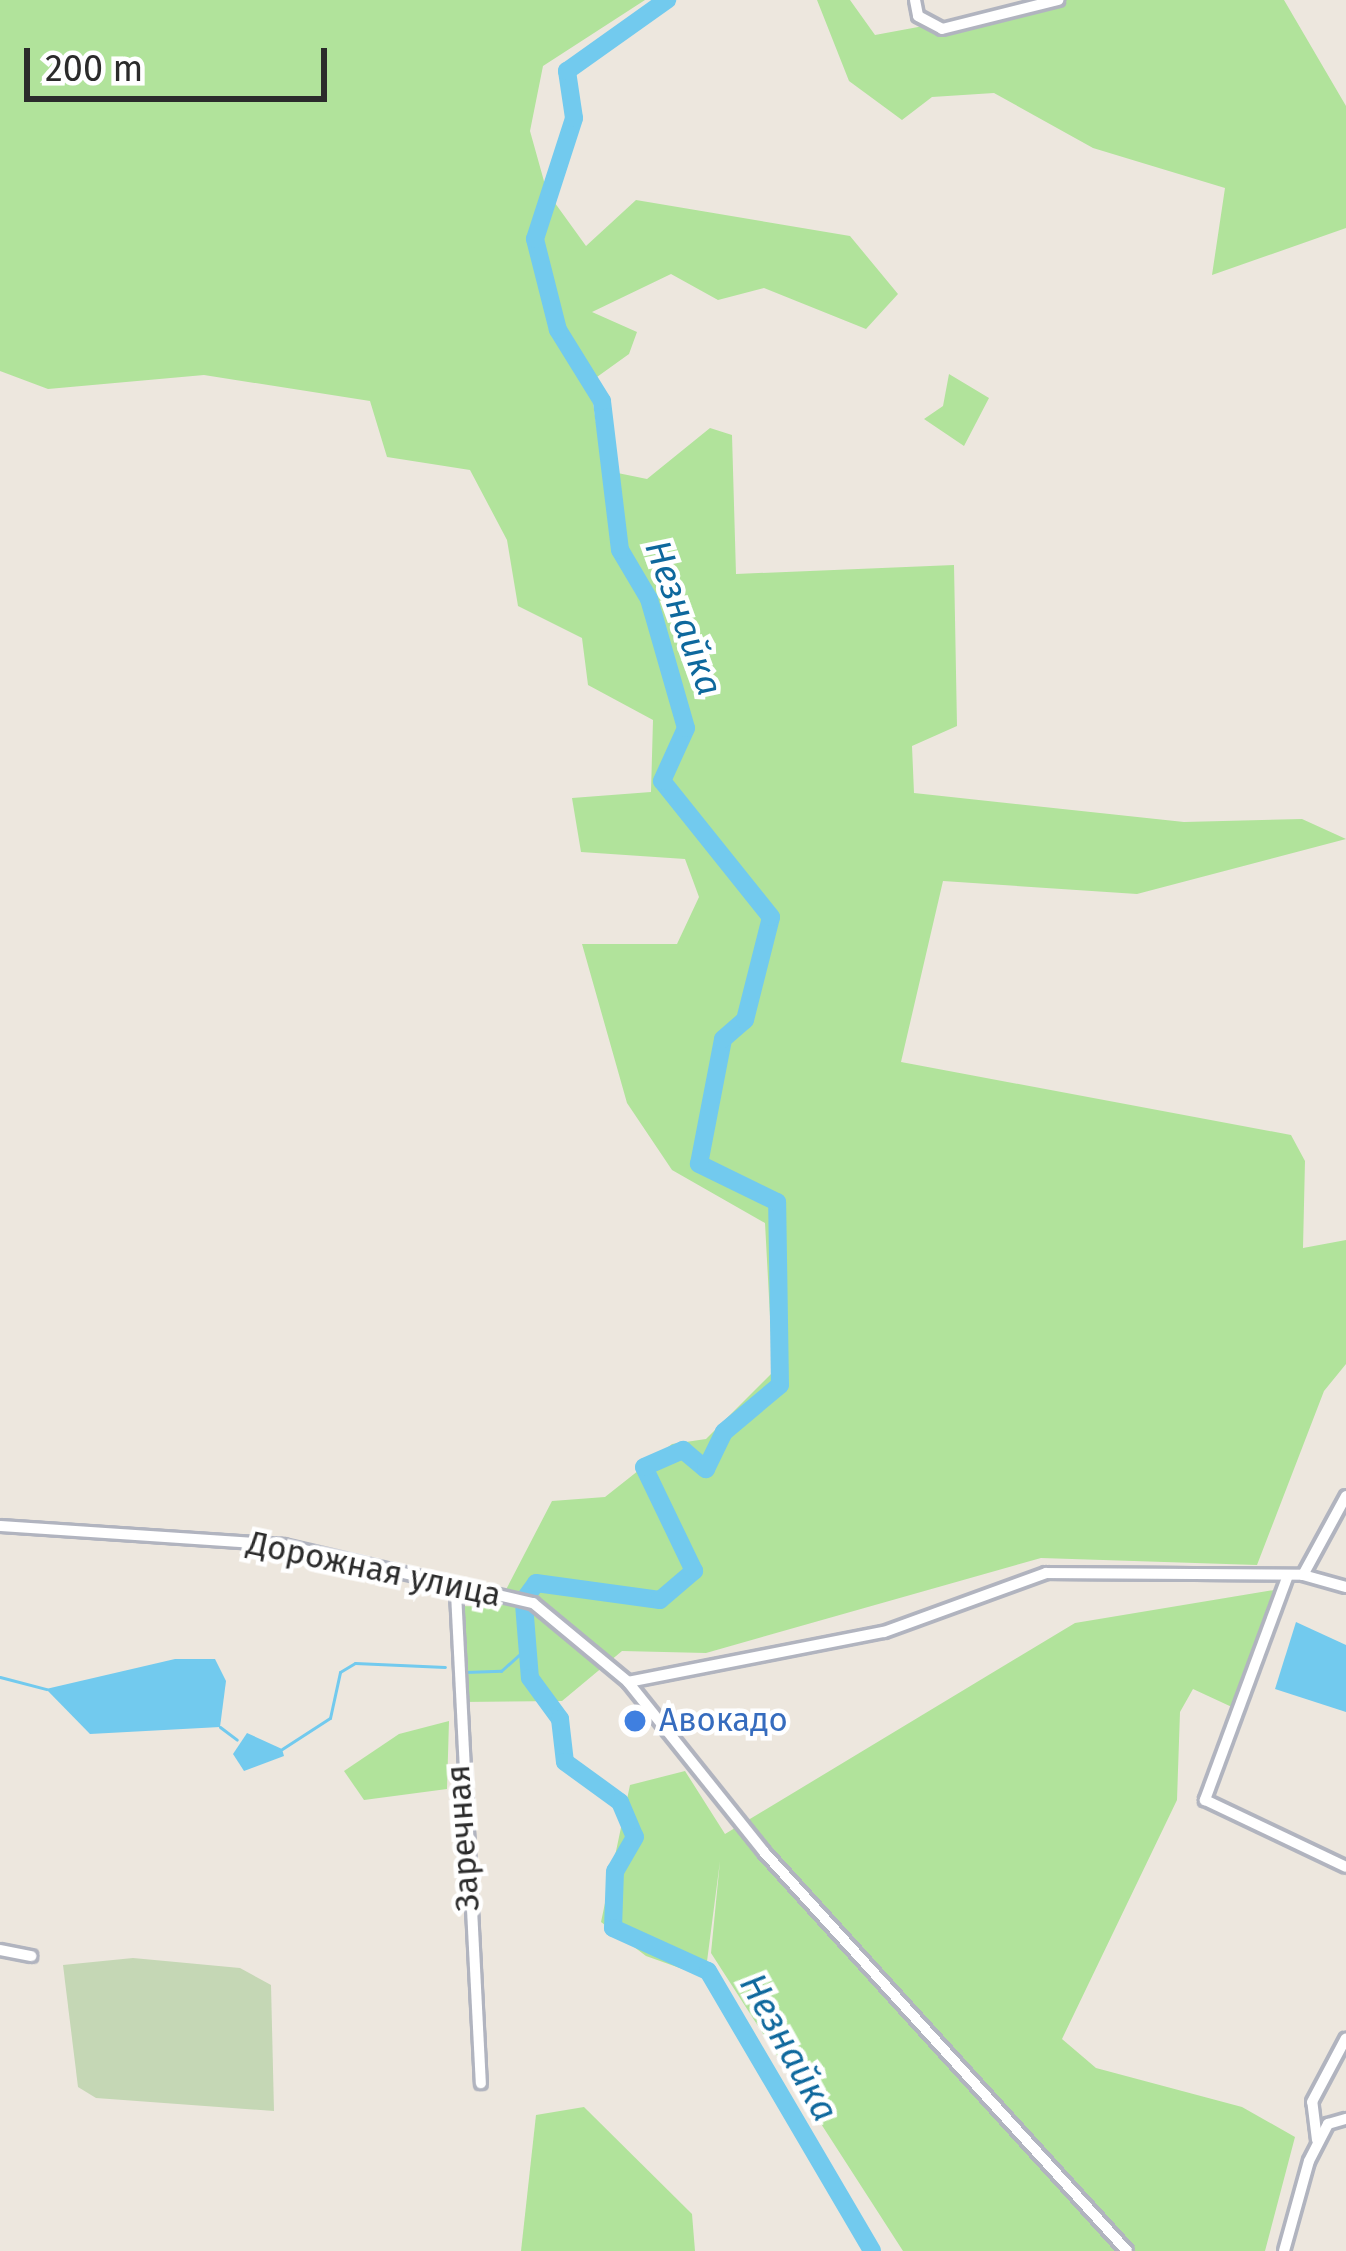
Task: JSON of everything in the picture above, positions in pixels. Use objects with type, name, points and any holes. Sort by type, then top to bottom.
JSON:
[{"type":"street","points":[[915,0],[918,16],[942,29],[1058,0]]},
{"type":"street","points":[[1303,1575],[1346,1496]]},
{"type":"street","name":"Дорожная улица","points":[[0,1526],[284,1545],[456,1593],[518,1599],[533,1603],[628,1682]]},
{"type":"street","points":[[1127,2251],[764,1852],[628,1682],[884,1632],[1046,1573],[1303,1575],[1346,1587]]},
{"type":"street","points":[[1287,1578],[1205,1800],[1346,1868]]},
{"type":"street","name":"Заречная","points":[[456,1593],[481,2083]]},
{"type":"street","points":[[0,1949],[31,1956]]},
{"type":"street","points":[[1284,2251],[1318,2144],[1312,2102],[1346,2038]]},
{"type":"street","points":[[1318,2144],[1346,2119]]},
{"type":"green space","points":[[0,0],[645,0],[543,66],[530,131],[547,192],[586,246],[636,200],[850,236],[898,294],[866,329],[764,288],[718,300],[671,274],[592,312],[637,332],[629,354],[590,382],[603,470],[647,479],[710,428],[732,435],[736,574],[954,565],[957,726],[912,746],[914,793],[1184,822],[1302,819],[1346,839],[1137,894],[943,881],[901,1062],[1291,1135],[1305,1161],[1303,1248],[1346,1240],[1346,1364],[1324,1391],[1257,1565],[1041,1558],[706,1653],[622,1651],[562,1701],[461,1702],[459,1606],[497,1607],[552,1501],[605,1497],[672,1444],[706,1439],[773,1372],[765,1223],[672,1170],[627,1103],[582,944],[677,944],[699,897],[685,859],[581,852],[572,798],[651,792],[653,720],[588,685],[582,638],[518,606],[507,540],[470,470],[387,457],[370,401],[204,375],[48,389],[0,371]]},
{"type":"green space","points":[[817,0],[850,0],[875,35],[1064,0],[1284,0],[1346,106],[1346,228],[1212,275],[1225,188],[1093,148],[994,93],[932,97],[902,120],[849,81]]},
{"type":"green space","points":[[949,374],[989,398],[964,446],[924,419],[943,406]]},
{"type":"green space","points":[[1274,1590],[1234,1708],[1193,1689],[1180,1712],[1177,1800],[1062,2039],[1096,2068],[1242,2107],[1295,2137],[1265,2251],[903,2251],[711,1953],[720,1861],[705,1977],[646,1956],[601,1922],[630,1785],[685,1771],[725,1834],[1075,1623]]},
{"type":"green space","points":[[449,1721],[447,1789],[364,1800],[344,1771],[399,1734]]},
{"type":"green space","points":[[133,1958],[240,1968],[271,1985],[274,2111],[96,2098],[78,2087],[63,1965]]},
{"type":"green space","points":[[584,2107],[692,2214],[695,2251],[521,2251],[536,2115]]},
{"type":"water","points":[[1296,1622],[1346,1645],[1346,1712],[1275,1689]]},
{"type":"water","points":[[175,1659],[215,1659],[226,1681],[220,1727],[90,1734],[46,1689]]},
{"type":"water","points":[[247,1733],[282,1749],[284,1756],[244,1771],[233,1754]]},
{"type":"waterway","name":"Незнайка","points":[[526,1597],[536,1583],[660,1600],[694,1571],[644,1467],[683,1450],[706,1469],[724,1432],[780,1385],[777,1202],[699,1164],[723,1039],[745,1020],[771,917],[662,781],[686,728],[649,599],[620,550],[602,401],[558,330],[535,239],[574,118],[567,71],[667,0]]},
{"type":"waterway","name":"Незнайка","points":[[524,1604],[530,1678],[560,1719],[565,1762],[620,1802],[635,1837],[615,1871],[613,1928],[708,1971],[872,2251]]},
{"type":"waterway","points":[[465,1672],[501,1671],[528,1647]]},
{"type":"waterway","points":[[282,1749],[330,1718],[340,1672],[355,1663],[445,1667]]},
{"type":"waterway","points":[[0,1677],[46,1689]]},
{"type":"waterway","points":[[220,1727],[237,1740]]},
{"type":"place","name":"Авокадо","points":[[635,1721]]}]
